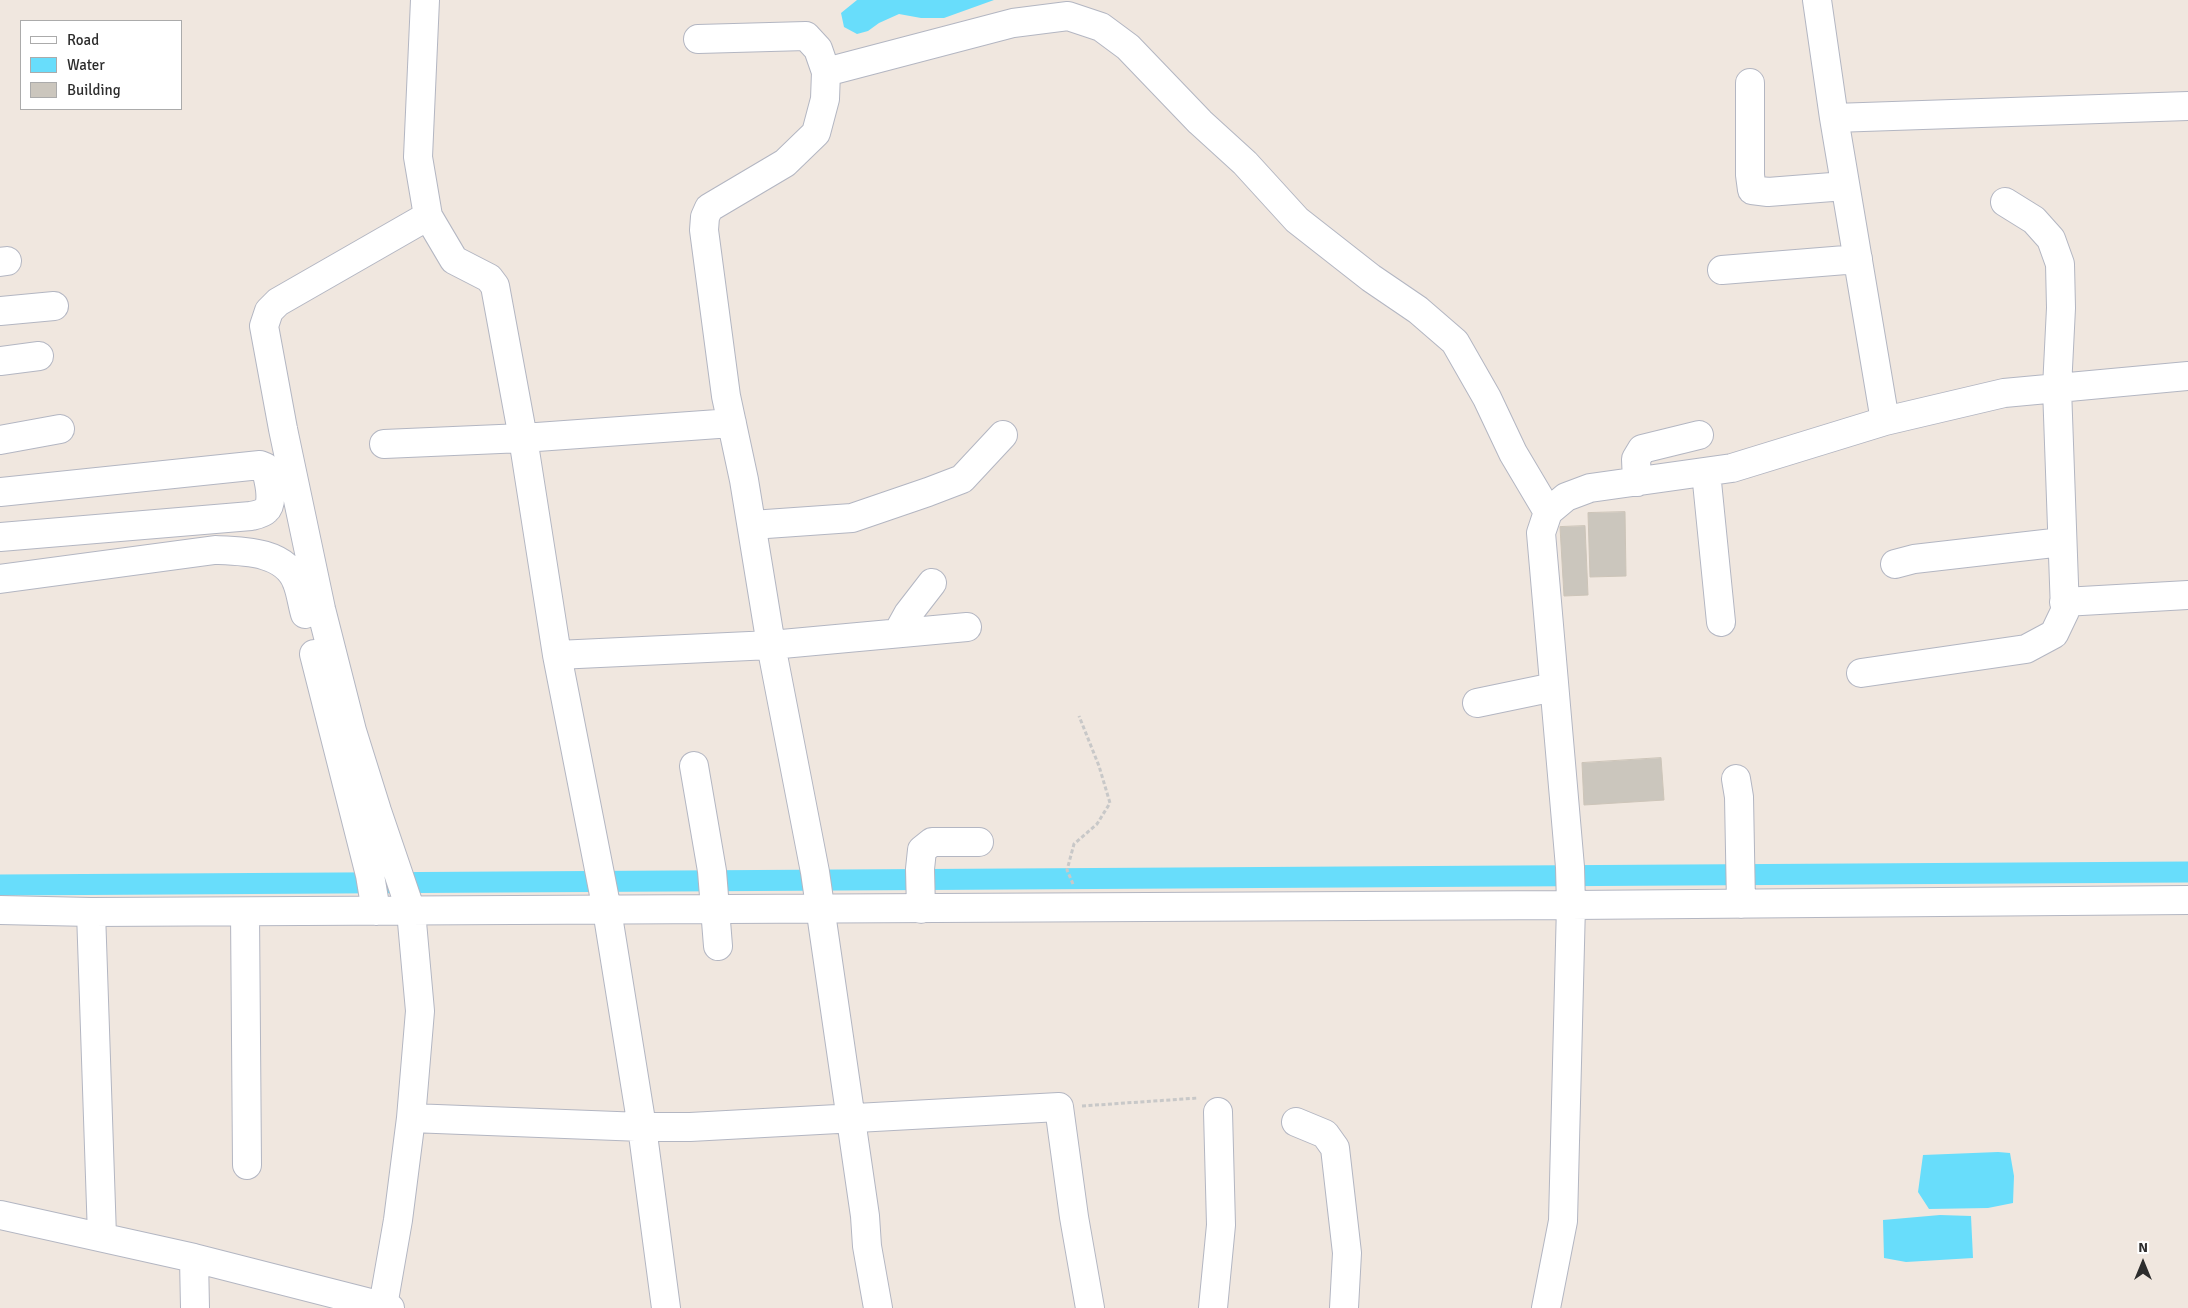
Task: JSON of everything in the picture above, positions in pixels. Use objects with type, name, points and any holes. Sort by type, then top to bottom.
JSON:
[{"type":"street","points":[[425,0],[418,156],[428,216],[454,260],[489,278],[495,286],[523,438],[558,656],[603,891],[642,1128],[666,1308]]},
{"type":"street","points":[[1817,0],[1834,118],[1885,421]]},
{"type":"street","points":[[826,72],[1013,23],[1068,16],[1101,27],[1128,47],[1200,122],[1245,162],[1297,220],[1371,278],[1418,310],[1455,342],[1487,398],[1513,453],[1548,512]]},
{"type":"street","points":[[698,39],[806,36],[818,49],[826,72],[825,99],[816,133],[785,162],[709,208],[705,217],[704,230],[726,396],[752,525],[772,645],[818,892],[865,1216],[867,1246],[878,1308]]},
{"type":"street","points":[[1750,84],[1750,175],[1752,190],[1768,192],[1845,186]]},
{"type":"street","points":[[1834,118],[2188,106]]},
{"type":"street","points":[[1861,673],[2026,649],[2054,634],[2064,611],[2057,388],[2061,308],[2060,264],[2051,239],[2034,220],[2005,202]]},
{"type":"street","points":[[0,1215],[102,1236],[387,1307],[411,1118],[420,1011],[406,894],[352,731],[321,609],[283,429],[264,326],[269,311],[278,302],[428,216]]},
{"type":"street","points":[[1722,270],[1858,260]]},
{"type":"street","points":[[0,311],[54,306]]},
{"type":"street","points":[[0,361],[38,356]]},
{"type":"street","points":[[1546,1308],[1563,1221],[1571,886],[1541,533],[1548,512],[1566,497],[1590,488],[1732,468],[1885,421],[2004,393],[2188,376]]},
{"type":"street","points":[[384,444],[523,438],[732,423]]},
{"type":"street","points":[[0,440],[60,429]]},
{"type":"street","points":[[752,525],[852,518],[928,492],[962,479],[1003,435]]},
{"type":"street","points":[[1637,482],[1636,459],[1642,449],[1699,435]]},
{"type":"street","points":[[0,492],[260,465],[265,467],[270,500],[268,508],[264,512],[250,516],[0,537]]},
{"type":"street","points":[[1706,472],[1721,622]]},
{"type":"street","points":[[1895,564],[1914,559],[2062,542]]},
{"type":"street","points":[[0,575],[215,550],[237,550],[270,557],[281,562],[297,581],[328,714],[374,894]]},
{"type":"street","points":[[898,632],[908,614],[932,583]]},
{"type":"street","points":[[2064,602],[2188,595]]},
{"type":"street","points":[[558,656],[772,645],[967,627]]},
{"type":"street","points":[[1477,703],[1554,687]]},
{"type":"street","points":[[694,766],[714,891],[718,946]]},
{"type":"street","points":[[1736,779],[1739,797],[1741,885]]},
{"type":"street","points":[[921,890],[922,850],[932,842],[979,842]]},
{"type":"street","points":[[0,910],[245,912],[374,894],[1741,885],[2188,900]]},
{"type":"street","points":[[91,912],[102,1236]]},
{"type":"street","points":[[245,912],[247,1165]]},
{"type":"street","points":[[411,1118],[642,1128],[690,1128],[1059,1107],[1074,1217],[1090,1308]]},
{"type":"street","points":[[1213,1308],[1221,1225],[1218,1112]]},
{"type":"street","points":[[1296,1122],[1325,1134],[1335,1148],[1346,1253],[1344,1308]]},
{"type":"street","points":[[194,1258],[195,1308]]},
{"type":"path","points":[[1067,870],[1074,844],[1097,824],[1110,803],[1099,766],[1079,716]]},
{"type":"path","points":[[1059,1107],[1210,1098],[1218,1112]]},
{"type":"water","points":[[857,0],[994,0],[944,18],[921,18],[899,14],[879,23],[868,31],[857,34],[844,27],[841,13]]},
{"type":"water","points":[[2010,1153],[2014,1176],[2013,1203],[1988,1208],[1929,1209],[1918,1192],[1923,1155]]},
{"type":"water","points":[[1940,1215],[1971,1216],[1973,1258],[1906,1262],[1884,1258],[1883,1220]]},
{"type":"building","points":[[1625,512],[1626,576],[1590,577],[1588,513]]},
{"type":"building","points":[[1585,526],[1588,595],[1564,596],[1560,527]]},
{"type":"building","points":[[1661,758],[1664,800],[1584,805],[1582,763]]},
{"type":"waterway","points":[[0,885],[2188,872]]}]
